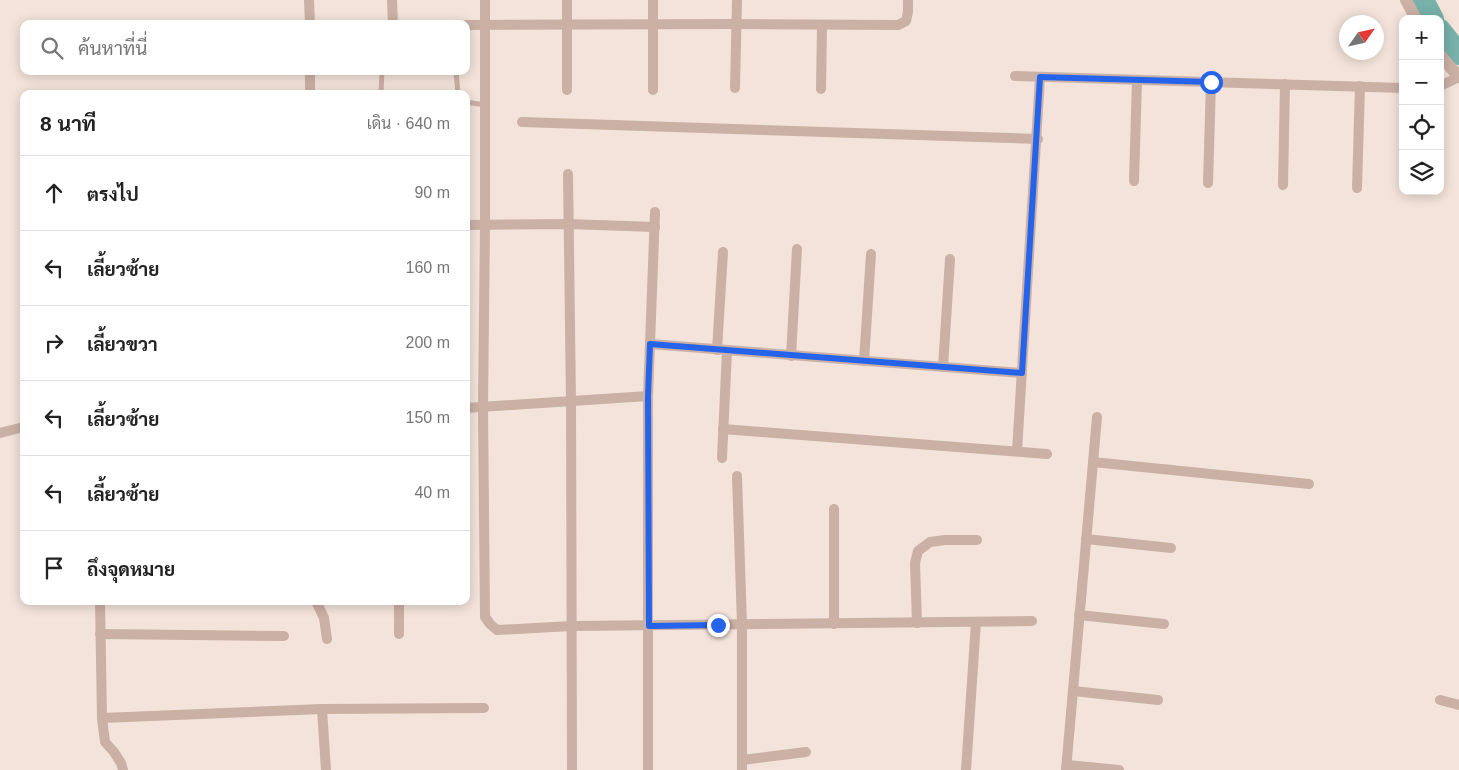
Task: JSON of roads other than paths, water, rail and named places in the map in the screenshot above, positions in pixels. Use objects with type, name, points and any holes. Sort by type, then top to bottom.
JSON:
[{"type":"street","points":[[309,0],[310,20]]},
{"type":"street","points":[[392,0],[393,20]]},
{"type":"street","points":[[485,0],[486,105],[483,408],[485,617],[490,624],[497,630],[572,626],[1032,621]]},
{"type":"street","points":[[567,0],[567,90]]},
{"type":"street","points":[[652,90],[653,0]]},
{"type":"street","points":[[736,88],[737,0]]},
{"type":"street","points":[[470,25],[898,25],[906,21],[908,0]]},
{"type":"street","points":[[1406,0],[1414,15]]},
{"type":"street","points":[[821,89],[822,26]]},
{"type":"street","points":[[1444,60],[1459,77],[1444,84]]},
{"type":"street","points":[[310,75],[310,90]]},
{"type":"street","points":[[1015,76],[1399,88]]},
{"type":"street","points":[[1017,450],[1038,139],[1040,77]]},
{"type":"street","points":[[1134,181],[1136,80]]},
{"type":"street","points":[[1208,183],[1211,82]]},
{"type":"street","points":[[1283,186],[1285,84]]},
{"type":"street","points":[[1357,188],[1360,86]]},
{"type":"street","points":[[522,122],[1038,139]]},
{"type":"street","points":[[568,174],[572,770]]},
{"type":"street","points":[[648,770],[648,396],[655,212]]},
{"type":"street","points":[[470,226],[568,224],[655,227]]},
{"type":"street","points":[[791,356],[797,249]]},
{"type":"street","points":[[722,458],[723,252]]},
{"type":"street","points":[[864,361],[870,254]]},
{"type":"street","points":[[943,367],[950,259]]},
{"type":"street","points":[[650,344],[1022,373]]},
{"type":"street","points":[[470,408],[648,396]]},
{"type":"street","points":[[1097,417],[1066,767],[1119,770]]},
{"type":"street","points":[[0,433],[20,428]]},
{"type":"street","points":[[723,429],[1017,450],[1047,454]]},
{"type":"street","points":[[1093,462],[1309,484]]},
{"type":"street","points":[[737,476],[742,624],[742,765],[806,752]]},
{"type":"street","points":[[834,508],[834,624]]},
{"type":"street","points":[[1086,539],[1171,548]]},
{"type":"street","points":[[917,623],[916,563],[918,551],[930,542],[977,540]]},
{"type":"street","points":[[100,605],[102,718],[105,742],[114,752],[123,770]]},
{"type":"street","points":[[318,605],[324,618],[327,639]]},
{"type":"street","points":[[399,605],[399,634]]},
{"type":"street","points":[[1080,615],[1164,624]]},
{"type":"street","points":[[966,770],[976,622]]},
{"type":"street","points":[[100,634],[284,636]]},
{"type":"street","points":[[1073,692],[1158,700]]},
{"type":"street","points":[[1440,700],[1459,705]]},
{"type":"street","points":[[102,718],[322,710],[484,708]]},
{"type":"street","points":[[322,710],[326,770]]},
{"type":"lane","points":[[381,90],[382,75]]},
{"type":"lane","points":[[456,75],[458,90]]},
{"type":"lane","points":[[470,103],[486,105]]},
{"type":"waterway","points":[[1423,0],[1431,15]]},
{"type":"waterway","points":[[1444,35],[1459,54]]}]
